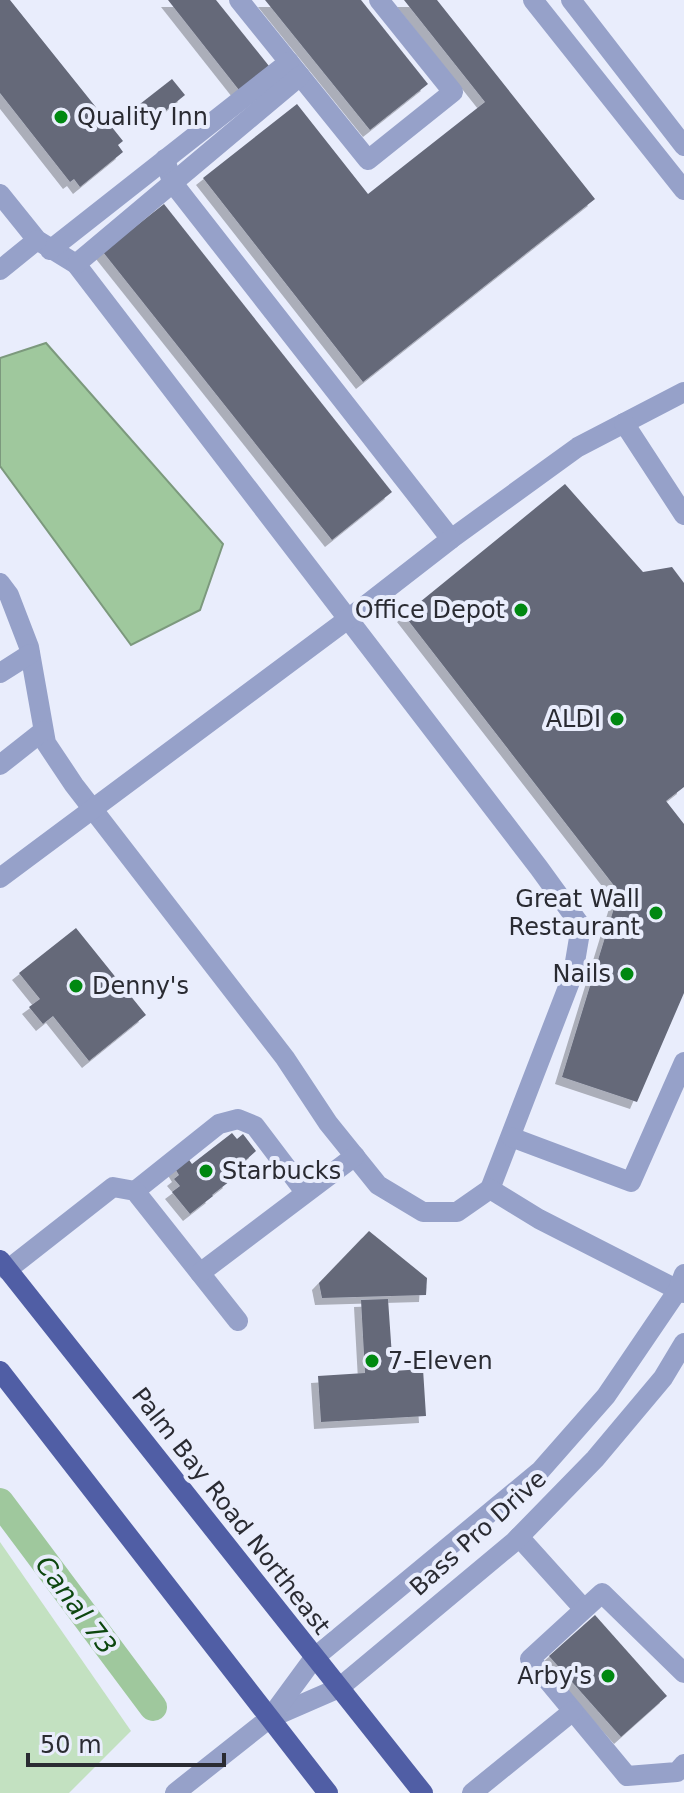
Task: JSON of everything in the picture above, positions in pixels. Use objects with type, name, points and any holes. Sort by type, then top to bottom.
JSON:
[{"type":"main road","name":"Palm Bay Road Northeast","points":[[4,1265],[423,1793]]},
{"type":"main road","points":[[0,1371],[328,1793]]},
{"type":"street","points":[[239,0],[368,160],[453,92],[379,0]]},
{"type":"street","points":[[533,0],[684,190]]},
{"type":"street","points":[[571,0],[684,146]]},
{"type":"street","points":[[0,270],[43,245],[295,69]]},
{"type":"street","points":[[76,264],[172,182],[295,69]]},
{"type":"street","points":[[165,159],[172,182],[451,539]]},
{"type":"street","points":[[0,194],[43,245],[76,264],[581,926],[573,974],[490,1189],[457,1212],[423,1212],[378,1185],[328,1123],[285,1058],[92,808],[46,743],[30,654],[9,595],[0,583]]},
{"type":"street","points":[[0,878],[578,447],[684,392]]},
{"type":"street","points":[[624,423],[684,515]]},
{"type":"street","points":[[0,673],[30,654]]},
{"type":"street","points":[[0,765],[43,731]]},
{"type":"street","points":[[511,1137],[631,1182],[684,1062]]},
{"type":"street","points":[[135,1191],[219,1124],[238,1119],[255,1126],[305,1192]]},
{"type":"street","points":[[200,1273],[355,1156]]},
{"type":"street","points":[[4,1265],[113,1187],[135,1191],[238,1321]]},
{"type":"street","points":[[490,1189],[539,1219],[682,1286]]},
{"type":"street","name":"Bass Pro Drive","points":[[270,1718],[314,1658],[540,1471],[606,1396],[682,1286]]},
{"type":"street","name":"Bass Pro Drive","points":[[270,1718],[339,1688],[519,1537],[595,1459],[663,1378],[684,1343]]},
{"type":"street","points":[[519,1537],[583,1608]]},
{"type":"street","points":[[684,1673],[602,1593],[530,1659],[627,1776],[677,1772],[684,1764]]},
{"type":"street","points":[[472,1793],[573,1711]]},
{"type":"street","points":[[175,1793],[270,1718]]},
{"type":"shaded area","points":[[46,343],[223,544],[200,610],[131,645],[0,466],[0,358]]},
{"type":"shaded area","points":[[0,1542],[131,1731],[69,1793],[0,1793]]},
{"type":"building","name":"Quality Inn","points":[[0,0],[10,0],[123,141],[118,145],[123,152],[80,187],[74,179],[70,182],[0,93]]},
{"type":"building","points":[[168,0],[216,0],[269,66],[239,90]]},
{"type":"building","points":[[265,0],[361,0],[428,84],[370,130]]},
{"type":"building","points":[[404,0],[437,0],[595,199],[363,382],[203,178],[297,104],[368,194],[485,102]]},
{"type":"building","points":[[172,79],[185,95],[153,121],[140,104]]},
{"type":"building","points":[[164,204],[392,492],[332,540],[103,252]]},
{"type":"building","points":[[565,484],[643,572],[672,567],[684,583],[684,787],[666,801],[684,824],[684,993],[637,1102],[562,1077],[619,892],[404,615]]},
{"type":"building","name":"Denny's","points":[[76,928],[146,1015],[89,1061],[53,1016],[43,1024],[29,1007],[40,999],[19,973]]},
{"type":"building","name":"Starbucks","points":[[232,1133],[237,1139],[243,1134],[256,1151],[227,1177],[230,1181],[190,1214],[172,1192],[180,1186],[174,1179],[179,1175],[174,1167],[187,1157],[192,1164]]},
{"type":"building","points":[[369,1231],[427,1278],[426,1295],[322,1298],[319,1283]]},
{"type":"building","name":"7-Eleven","points":[[388,1299],[393,1371],[423,1369],[426,1416],[321,1422],[318,1376],[365,1373],[361,1300]]},
{"type":"building","name":"Arby's","points":[[595,1615],[667,1696],[621,1737],[549,1656]]},
{"type":"waterway","name":"Canal 73","points":[[0,1502],[153,1707]]},
{"type":"place","name":"Quality Inn","points":[[61,117]]},
{"type":"place","name":"Office Depot","points":[[521,610]]},
{"type":"place","name":"ALDI","points":[[617,719]]},
{"type":"place","name":"Great Wall Restaurant","points":[[656,913]]},
{"type":"place","name":"Nails","points":[[627,974]]},
{"type":"place","name":"Denny's","points":[[76,986]]},
{"type":"place","name":"Starbucks","points":[[206,1171]]},
{"type":"place","name":"7-Eleven","points":[[372,1361]]},
{"type":"place","name":"Arby's","points":[[608,1676]]}]
